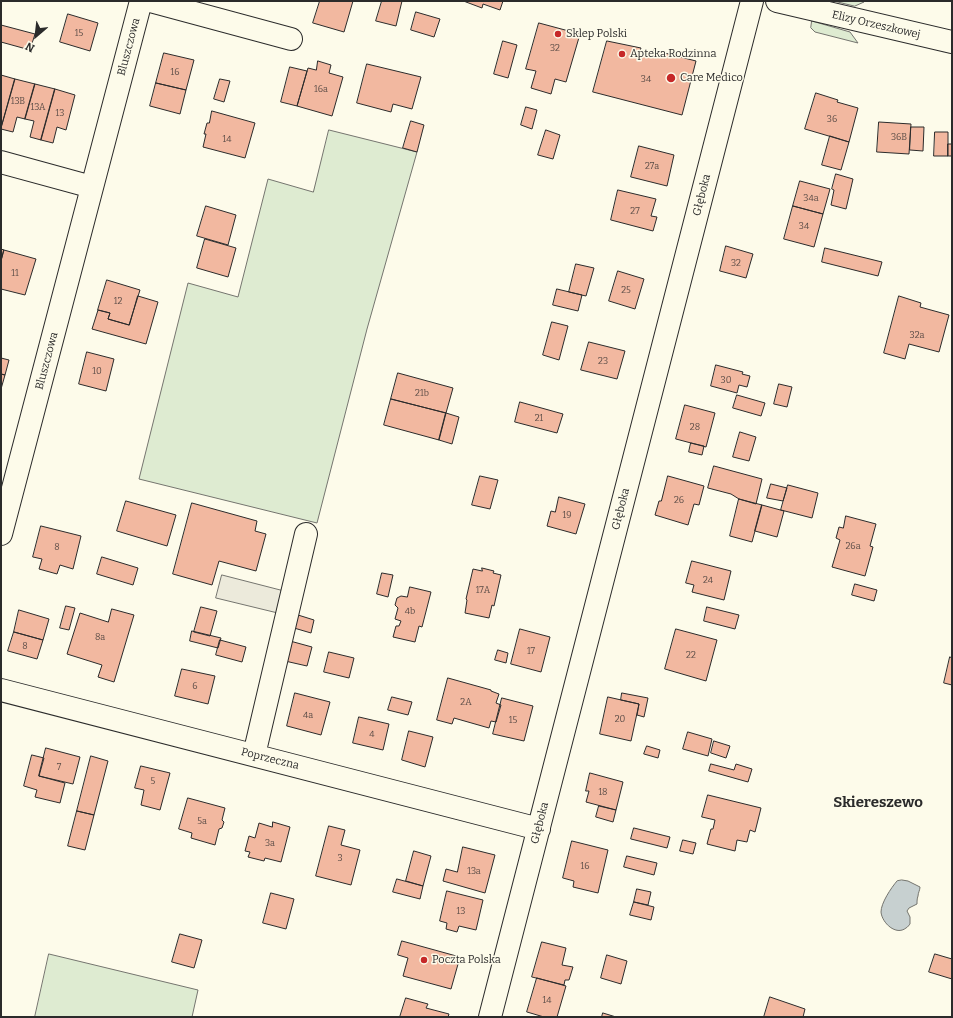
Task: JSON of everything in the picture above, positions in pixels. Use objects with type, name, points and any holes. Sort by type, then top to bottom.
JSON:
[{"type":"street","name":"Bluszczowa","points":[[1,534],[141,1]]},
{"type":"street","points":[[150,1],[291,39]]},
{"type":"street","name":"Głęboka","points":[[490,1017],[752,1]]},
{"type":"street","name":"Elizy Orzeszkowej","points":[[777,1],[952,42]]},
{"type":"street","points":[[1,162],[92,186]]},
{"type":"street","points":[[254,755],[306,534]]},
{"type":"street","name":"Poprzeczna","points":[[1,690],[539,829]]},
{"type":"green space","points":[[834,1],[860,1],[864,2],[855,6]]},
{"type":"green space","points":[[812,21],[850,32],[858,43],[815,32],[811,28]]},
{"type":"green space","points":[[329,130],[417,152],[367,329],[317,523],[139,479],[188,283],[238,297],[268,179],[313,192]]},
{"type":"green space","points":[[49,954],[198,990],[192,1017],[35,1017]]},
{"type":"shaded area","points":[[222,575],[292,593],[286,615],[216,598]]},
{"type":"shaded area","points":[[897,881],[908,881],[920,888],[917,904],[909,908],[907,911],[910,917],[910,924],[902,930],[898,930],[887,924],[882,916],[881,908],[884,900]]},
{"type":"building","points":[[320,1],[353,1],[344,32],[313,23]]},
{"type":"building","points":[[382,1],[402,1],[396,26],[376,21]]},
{"type":"building","points":[[503,1],[500,10],[483,4],[482,8],[466,2]]},
{"type":"building","points":[[416,12],[440,19],[434,37],[411,30]]},
{"type":"building","points":[[68,14],[98,23],[90,51],[60,42]]},
{"type":"building","points":[[539,23],[580,34],[566,82],[555,79],[551,94],[531,88],[536,71],[526,69]]},
{"type":"building","points":[[1,25],[35,34],[30,50],[1,42]]},
{"type":"building","points":[[503,41],[517,45],[508,78],[494,74]]},
{"type":"building","points":[[607,41],[641,48],[640,51],[652,54],[653,50],[696,61],[682,115],[593,92]]},
{"type":"building","points":[[164,53],[194,60],[186,90],[156,83]]},
{"type":"building","points":[[318,61],[331,65],[329,73],[343,77],[332,116],[297,106],[308,68],[316,70]]},
{"type":"building","points":[[367,64],[421,77],[412,109],[393,104],[391,112],[357,103]]},
{"type":"building","points":[[290,67],[307,71],[297,106],[281,102]]},
{"type":"building","points":[[1,75],[15,79],[1,128]]},
{"type":"building","points":[[15,79],[35,84],[25,119],[17,117],[13,132],[1,128]]},
{"type":"building","points":[[220,79],[230,81],[224,102],[214,99]]},
{"type":"building","points":[[156,83],[186,90],[180,114],[150,106]]},
{"type":"building","points":[[35,84],[55,89],[41,140],[30,137],[34,121],[25,119]]},
{"type":"building","points":[[55,89],[75,95],[66,130],[57,127],[53,143],[41,140]]},
{"type":"building","points":[[816,93],[838,100],[837,102],[858,108],[849,142],[805,129]]},
{"type":"building","points":[[526,107],[537,110],[532,129],[521,125]]},
{"type":"building","points":[[212,111],[255,123],[245,158],[203,147],[206,134],[204,134]]},
{"type":"building","points":[[411,121],[424,125],[417,152],[403,148]]},
{"type":"building","points":[[879,122],[911,124],[909,154],[877,152]]},
{"type":"building","points":[[911,127],[924,127],[923,151],[910,150]]},
{"type":"building","points":[[546,130],[560,135],[553,159],[538,155]]},
{"type":"building","points":[[935,132],[948,132],[948,156],[934,156]]},
{"type":"building","points":[[830,136],[849,142],[841,170],[822,165]]},
{"type":"building","points":[[948,144],[952,144],[952,156],[948,156]]},
{"type":"building","points":[[639,146],[674,155],[667,186],[631,177]]},
{"type":"building","points":[[836,174],[853,179],[846,209],[831,205],[834,190],[832,189]]},
{"type":"building","points":[[800,181],[830,189],[823,214],[793,206]]},
{"type":"building","points":[[618,190],[656,199],[651,216],[657,217],[653,231],[611,220]]},
{"type":"building","points":[[206,206],[236,215],[228,245],[197,236]]},
{"type":"building","points":[[793,206],[823,214],[814,247],[784,239]]},
{"type":"building","points":[[205,239],[236,248],[228,277],[197,268]]},
{"type":"building","points":[[726,246],[753,254],[746,278],[720,271]]},
{"type":"building","points":[[825,248],[882,262],[878,276],[822,262]]},
{"type":"building","points":[[1,249],[4,250],[1,261]]},
{"type":"building","points":[[4,250],[36,259],[25,295],[1,289],[1,261]]},
{"type":"building","points":[[576,264],[594,268],[586,296],[569,292]]},
{"type":"building","points":[[618,271],[644,279],[635,309],[609,301]]},
{"type":"building","points":[[107,280],[140,290],[129,325],[108,319],[110,313],[98,310]]},
{"type":"building","points":[[557,289],[582,295],[578,311],[553,305]]},
{"type":"building","points":[[138,296],[158,302],[146,344],[92,329],[98,310],[110,313],[108,319],[129,325]]},
{"type":"building","points":[[899,296],[921,303],[920,307],[949,315],[939,352],[909,344],[905,359],[884,353]]},
{"type":"building","points":[[552,322],[568,326],[559,360],[543,355]]},
{"type":"building","points":[[589,342],[625,351],[617,379],[581,370]]},
{"type":"building","points":[[87,352],[114,359],[106,391],[79,384]]},
{"type":"building","points":[[1,358],[9,360],[5,375],[1,374]]},
{"type":"building","points":[[716,365],[743,372],[742,374],[750,376],[747,387],[739,385],[737,393],[711,386]]},
{"type":"building","points":[[398,373],[453,388],[446,413],[391,399]]},
{"type":"building","points":[[1,374],[5,375],[1,389]]},
{"type":"building","points":[[779,384],[792,387],[787,407],[774,404]]},
{"type":"building","points":[[737,395],[765,403],[761,416],[733,408]]},
{"type":"building","points":[[391,399],[446,413],[439,440],[384,425]]},
{"type":"building","points":[[520,402],[563,414],[557,433],[515,422]]},
{"type":"building","points":[[685,405],[715,413],[706,447],[676,439]]},
{"type":"building","points":[[446,413],[459,417],[452,444],[439,440]]},
{"type":"building","points":[[740,432],[756,437],[749,461],[733,457]]},
{"type":"building","points":[[691,443],[704,446],[702,455],[689,452]]},
{"type":"building","points":[[714,466],[762,479],[756,504],[739,499],[731,494],[708,488]]},
{"type":"building","points":[[480,476],[498,480],[490,509],[472,505]]},
{"type":"building","points":[[668,476],[704,486],[699,505],[694,504],[688,525],[655,515],[659,501],[661,501]]},
{"type":"building","points":[[771,484],[787,488],[783,501],[767,498]]},
{"type":"building","points":[[788,485],[818,493],[812,518],[781,510]]},
{"type":"building","points":[[559,497],[585,504],[576,534],[547,526],[551,511],[555,512]]},
{"type":"building","points":[[739,499],[762,505],[752,542],[730,536]]},
{"type":"building","points":[[126,501],[176,515],[167,546],[117,531]]},
{"type":"building","points":[[192,503],[257,521],[255,531],[266,534],[256,571],[219,561],[212,585],[173,574]]},
{"type":"building","points":[[762,505],[784,511],[777,537],[755,531]]},
{"type":"building","points":[[846,516],[876,524],[870,546],[873,547],[865,576],[832,567],[840,540],[836,538],[839,527],[843,528]]},
{"type":"building","points":[[41,526],[81,536],[73,569],[60,565],[57,574],[39,569],[42,559],[33,557]]},
{"type":"building","points":[[102,557],[138,568],[133,585],[97,574]]},
{"type":"building","points":[[692,561],[731,571],[724,600],[692,592],[694,585],[686,583]]},
{"type":"building","points":[[482,568],[494,571],[493,573],[501,575],[494,606],[492,605],[489,618],[465,613],[466,599],[473,569],[482,571]]},
{"type":"building","points":[[382,573],[393,575],[388,597],[377,594]]},
{"type":"building","points":[[855,584],[877,590],[874,601],[852,595]]},
{"type":"building","points":[[410,587],[431,592],[422,627],[419,626],[415,642],[393,637],[396,626],[399,626],[401,621],[395,619],[398,608],[395,605],[397,598],[401,596],[407,597]]},
{"type":"building","points":[[66,606],[75,608],[69,630],[60,628]]},
{"type":"building","points":[[201,607],[217,611],[210,636],[194,632]]},
{"type":"building","points":[[707,607],[739,615],[735,629],[704,621]]},
{"type":"building","points":[[112,609],[134,615],[114,682],[98,677],[102,665],[67,654],[80,613],[108,622]]},
{"type":"building","points":[[19,610],[49,619],[43,640],[14,632]]},
{"type":"building","points":[[298,615],[314,620],[311,633],[294,628]]},
{"type":"building","points":[[520,629],[550,637],[541,672],[511,664]]},
{"type":"building","points":[[676,629],[717,640],[706,681],[665,669]]},
{"type":"building","points":[[192,631],[221,638],[218,648],[190,641]]},
{"type":"building","points":[[14,632],[43,640],[37,659],[8,651]]},
{"type":"building","points":[[220,640],[246,647],[242,662],[216,655]]},
{"type":"building","points":[[290,641],[312,647],[307,666],[285,661]]},
{"type":"building","points":[[498,650],[508,653],[506,663],[495,660]]},
{"type":"building","points":[[329,652],[354,658],[349,678],[324,672]]},
{"type":"building","points":[[950,657],[952,658],[952,685],[944,683]]},
{"type":"building","points":[[182,669],[215,676],[208,704],[175,696]]},
{"type":"building","points":[[448,678],[491,690],[499,694],[496,703],[501,705],[496,722],[491,721],[489,728],[454,718],[452,724],[437,720]]},
{"type":"building","points":[[295,693],[330,702],[321,735],[287,726]]},
{"type":"building","points":[[622,693],[648,698],[644,717],[637,715],[639,704],[621,700]]},
{"type":"building","points":[[392,697],[412,702],[408,715],[388,710]]},
{"type":"building","points":[[608,697],[639,704],[631,741],[600,734]]},
{"type":"building","points":[[502,698],[533,706],[524,741],[493,734]]},
{"type":"building","points":[[359,717],[389,724],[383,750],[353,743]]},
{"type":"building","points":[[409,731],[433,737],[425,767],[402,760]]},
{"type":"building","points":[[688,732],[712,739],[708,756],[683,749]]},
{"type":"building","points":[[714,741],[730,746],[726,758],[711,753]]},
{"type":"building","points":[[647,746],[660,750],[658,758],[644,754]]},
{"type":"building","points":[[46,748],[80,757],[73,784],[39,776]]},
{"type":"building","points":[[32,755],[44,758],[39,776],[65,783],[60,803],[35,797],[37,790],[24,786]]},
{"type":"building","points":[[91,756],[108,761],[94,815],[77,811]]},
{"type":"building","points":[[711,764],[734,770],[736,764],[752,769],[748,782],[709,771]]},
{"type":"building","points":[[141,766],[170,773],[160,810],[141,805],[144,790],[135,788]]},
{"type":"building","points":[[590,773],[623,782],[616,810],[586,802],[589,791],[586,791]]},
{"type":"building","points":[[708,795],[761,808],[755,832],[750,830],[747,842],[737,840],[735,851],[707,844],[715,820],[702,817]]},
{"type":"building","points":[[188,798],[225,808],[222,820],[224,822],[222,828],[219,829],[215,845],[191,838],[192,833],[179,829]]},
{"type":"building","points":[[599,806],[616,810],[613,822],[596,817]]},
{"type":"building","points":[[77,811],[94,815],[85,850],[68,846]]},
{"type":"building","points":[[273,822],[290,827],[281,862],[265,858],[264,861],[248,857],[250,852],[245,851],[249,836],[255,838],[259,823],[272,827]]},
{"type":"building","points":[[329,826],[345,830],[341,845],[360,850],[351,885],[316,876]]},
{"type":"building","points":[[634,828],[670,837],[667,848],[631,839]]},
{"type":"building","points":[[683,840],[696,843],[693,854],[680,851]]},
{"type":"building","points":[[572,841],[608,850],[598,893],[573,887],[574,881],[563,878]]},
{"type":"building","points":[[463,847],[495,855],[485,893],[443,881],[446,869],[457,872]]},
{"type":"building","points":[[414,851],[431,856],[423,886],[406,881]]},
{"type":"building","points":[[627,856],[657,863],[654,875],[624,867]]},
{"type":"building","points":[[397,879],[423,886],[420,899],[393,892]]},
{"type":"building","points":[[637,889],[651,892],[648,905],[634,902]]},
{"type":"building","points":[[447,891],[483,900],[476,930],[459,926],[457,932],[446,929],[447,923],[440,921]]},
{"type":"building","points":[[271,893],[294,899],[286,929],[263,923]]},
{"type":"building","points":[[634,902],[654,907],[651,920],[630,915]]},
{"type":"building","points":[[180,934],[202,940],[194,968],[172,962]]},
{"type":"building","points":[[402,941],[460,957],[451,989],[403,976],[408,958],[398,955]]},
{"type":"building","points":[[542,942],[566,948],[562,965],[573,967],[569,980],[565,980],[564,985],[532,977]]},
{"type":"building","points":[[935,954],[952,959],[952,979],[929,972]]},
{"type":"building","points":[[607,955],[627,961],[621,984],[601,978]]},
{"type":"building","points":[[537,978],[566,986],[557,1017],[544,1017],[527,1012]]},
{"type":"building","points":[[770,997],[805,1009],[803,1017],[764,1017]]},
{"type":"building","points":[[406,998],[428,1004],[426,1008],[449,1014],[448,1017],[400,1017]]},
{"type":"building","points":[[603,1013],[616,1017],[602,1017]]},
{"type":"place","name":"Sklep Polski","points":[[558,34]]},
{"type":"place","name":"Apteka Rodzinna","points":[[622,54]]},
{"type":"place","name":"Care Medico","points":[[671,78]]},
{"type":"place","name":"Poczta Polska","points":[[424,960]]},
{"type":"district","name":"Skiereszewo","points":[[878,803]]}]
